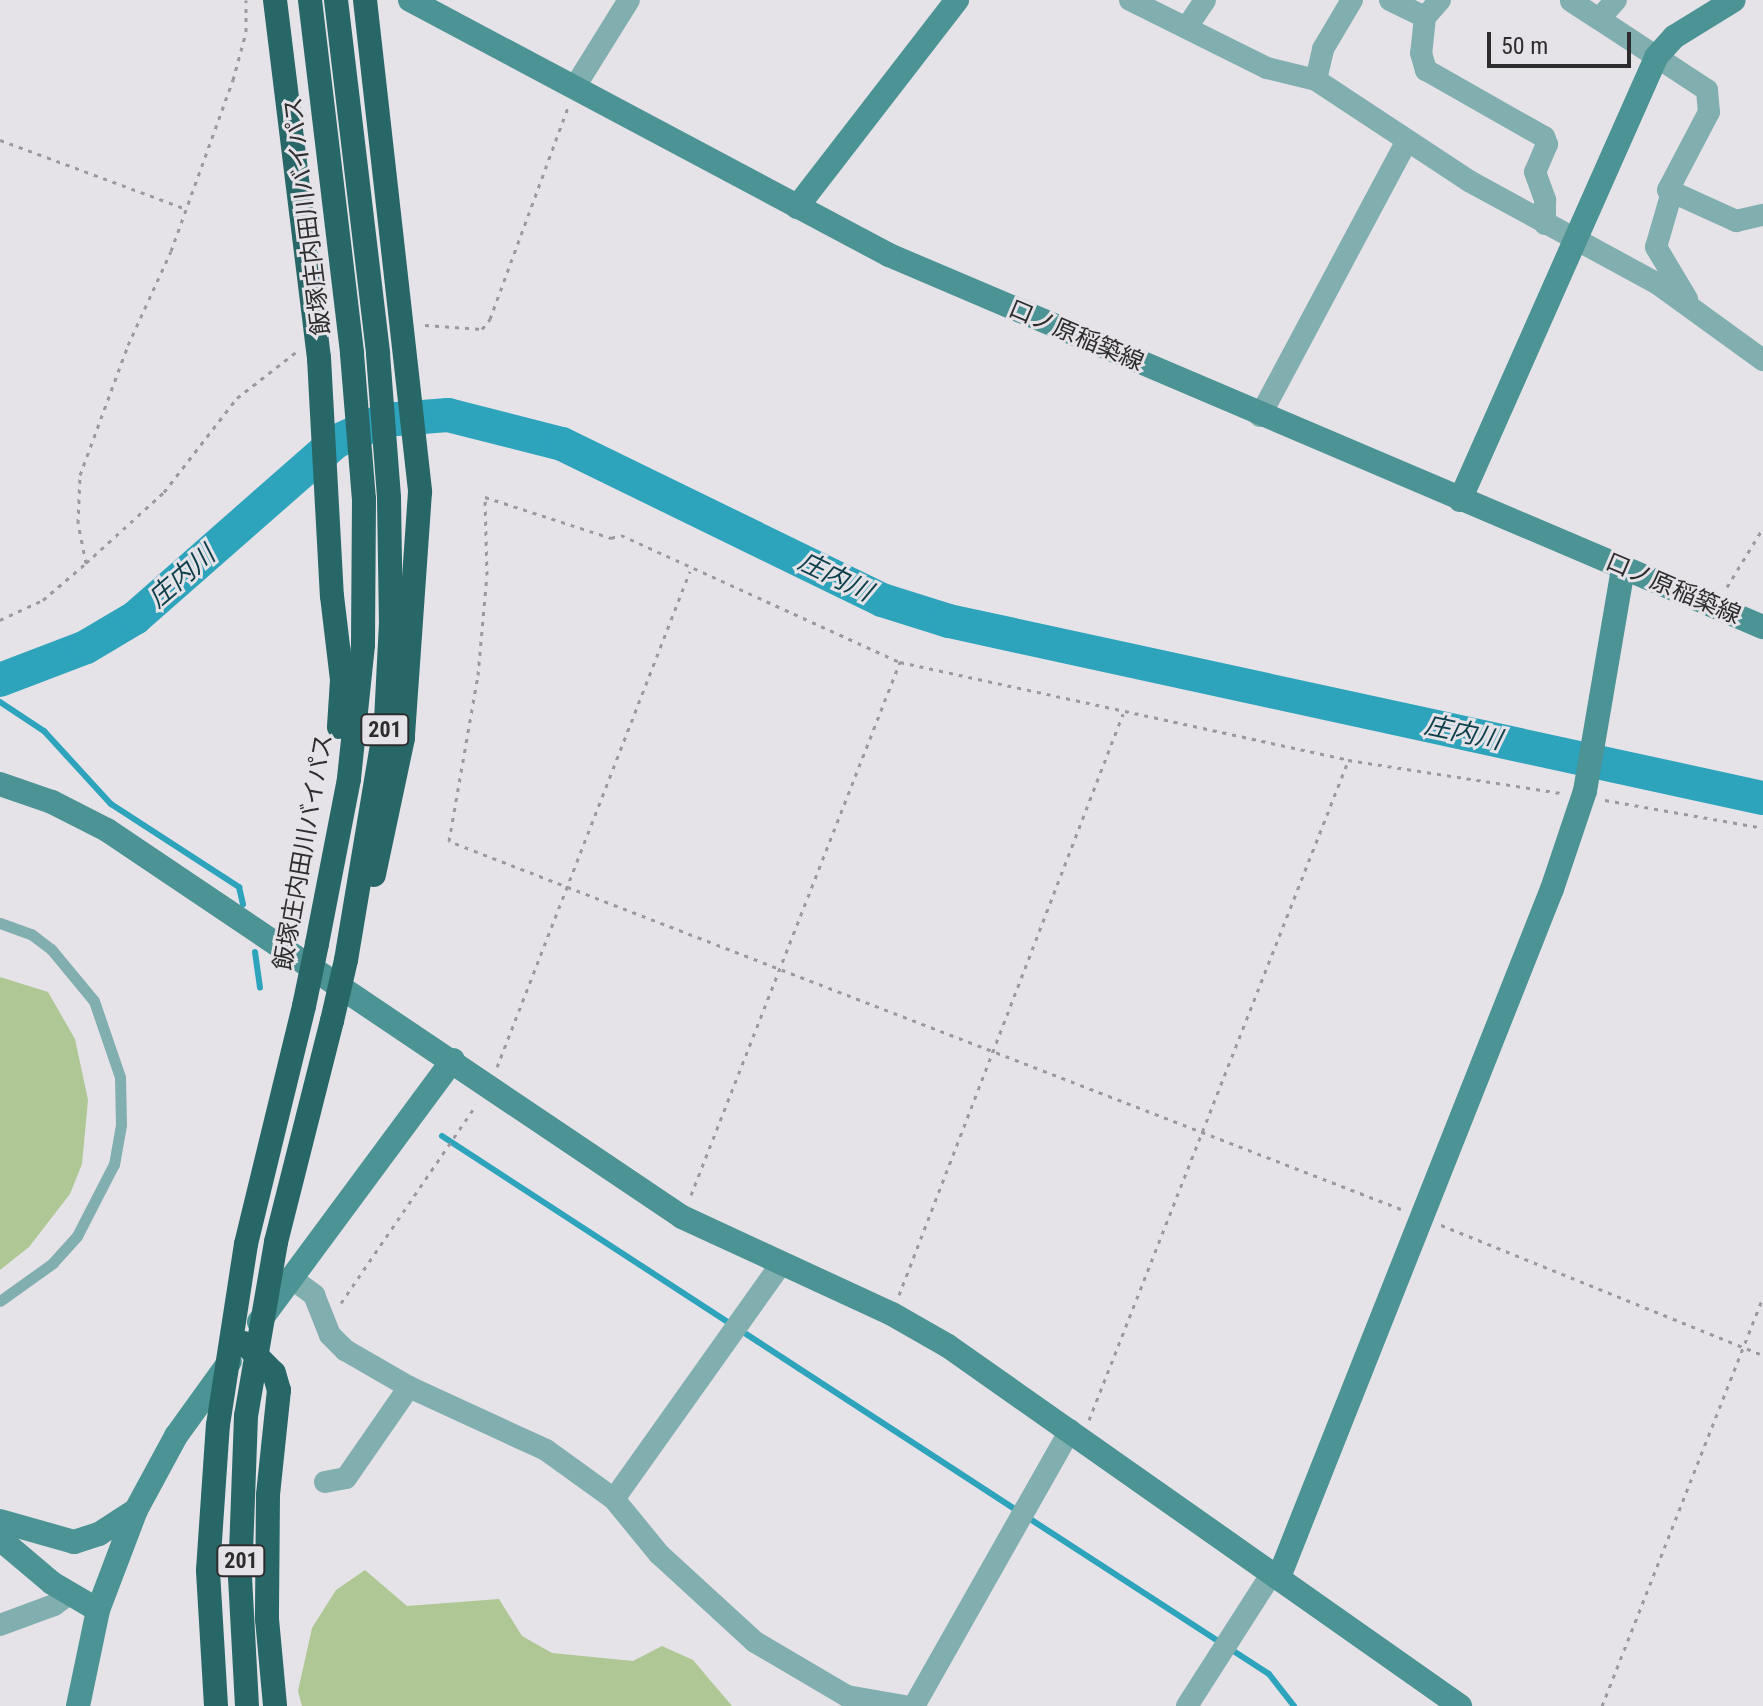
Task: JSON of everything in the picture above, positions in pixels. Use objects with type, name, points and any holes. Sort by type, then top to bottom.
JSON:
[{"type":"highway","points":[[275,0],[328,507],[342,680],[324,913]]},
{"type":"highway","name":"飯塚庄内田川バイパス","points":[[216,1706],[208,1570],[218,1425],[246,1244],[304,1006],[349,779],[363,645],[364,499],[352,354],[310,0]]},
{"type":"highway","name":"201","points":[[247,1706],[240,1577],[246,1416],[276,1242],[348,953],[386,721],[389,498],[378,354],[336,0]]},
{"type":"highway","points":[[348,953],[380,859],[403,738],[420,492],[408,352],[365,0]]},
{"type":"highway","points":[[244,1343],[274,1373],[279,1390],[268,1495],[267,1619],[275,1706]]},
{"type":"street","name":"口ノ原稲築線","points":[[410,0],[446,8],[576,85],[889,255],[1260,416],[1763,627]]},
{"type":"street","points":[[576,85],[629,0]]},
{"type":"street","points":[[797,207],[957,0]]},
{"type":"street","points":[[1130,0],[1267,68],[1316,80],[1406,142],[1688,304],[1763,360]]},
{"type":"street","points":[[1187,27],[1205,0]]},
{"type":"street","points":[[1316,80],[1323,49],[1352,0]]},
{"type":"street","points":[[1390,0],[1432,8],[1421,53],[1426,70],[1544,137],[1547,144],[1535,172],[1545,200],[1545,224]]},
{"type":"street","points":[[1599,19],[1616,0]]},
{"type":"street","points":[[1460,500],[1656,57],[1674,37],[1734,0]]},
{"type":"street","points":[[1571,1],[1707,90],[1709,112],[1668,190],[1736,221],[1763,215]]},
{"type":"street","points":[[1260,416],[1406,142]]},
{"type":"street","points":[[1672,192],[1656,247],[1688,304]]},
{"type":"street","points":[[1187,1706],[1275,1575],[1421,1217],[1584,794],[1623,569]]},
{"type":"street","points":[[0,784],[52,802],[107,830],[491,1085],[682,1217],[780,1265],[892,1314],[948,1346],[1460,1706]]},
{"type":"street","points":[[78,1706],[98,1610],[136,1510],[176,1436],[453,1060]]},
{"type":"street","points":[[614,1499],[780,1265]]},
{"type":"street","points":[[291,1278],[314,1295],[330,1335],[345,1350],[409,1387],[546,1450],[614,1499],[659,1554],[755,1642],[847,1696],[904,1706]]},
{"type":"street","points":[[325,1482],[346,1478],[409,1387]]},
{"type":"street","points":[[914,1706],[1076,1434]]},
{"type":"street","points":[[0,1521],[74,1542],[99,1534],[136,1510]]},
{"type":"street","points":[[0,1539],[70,1594],[98,1610]]},
{"type":"street","points":[[0,1625],[33,1615],[70,1594]]},
{"type":"lane","points":[[0,923],[31,934],[51,949],[94,1001],[120,1077],[121,1125],[114,1164],[77,1236],[53,1263],[0,1301]]},
{"type":"path","points":[[86,563],[78,523],[80,475],[187,209],[233,80],[246,32],[246,0]]},
{"type":"path","points":[[421,325],[482,329],[490,319],[576,85]]},
{"type":"path","points":[[0,140],[187,209]]},
{"type":"path","points":[[0,620],[43,600],[164,492],[208,430],[259,376],[311,353]]},
{"type":"path","points":[[1763,828],[1584,794],[1348,760],[1123,714],[900,662],[690,570],[621,535],[611,538],[485,497],[487,575],[478,675],[449,841],[1203,1131],[1763,1355]]},
{"type":"path","points":[[1723,594],[1763,528]]},
{"type":"path","points":[[339,1315],[341,1299],[491,1085],[690,570]]},
{"type":"path","points":[[682,1217],[900,662]]},
{"type":"path","points":[[892,1314],[1123,714]]},
{"type":"path","points":[[1076,1434],[1203,1131],[1348,760]]},
{"type":"path","points":[[1602,1706],[1763,1297]]},
{"type":"green space","points":[[0,977],[48,992],[75,1039],[88,1100],[82,1164],[70,1194],[29,1247],[0,1270]]},
{"type":"green space","points":[[365,1570],[407,1606],[499,1599],[522,1636],[552,1653],[633,1661],[662,1646],[693,1660],[732,1706],[302,1706],[298,1691],[312,1628],[336,1590]]},
{"type":"waterway","name":"庄内川","points":[[0,680],[86,647],[135,618],[335,442],[384,420],[448,415],[562,444],[882,600],[949,621],[1763,798]]},
{"type":"waterway","points":[[0,702],[44,731],[111,804],[239,887],[243,905]]},
{"type":"waterway","points":[[255,952],[260,988]]},
{"type":"waterway","points":[[442,1136],[1018,1511]]},
{"type":"waterway","points":[[1027,1517],[1269,1674],[1294,1706]]}]
